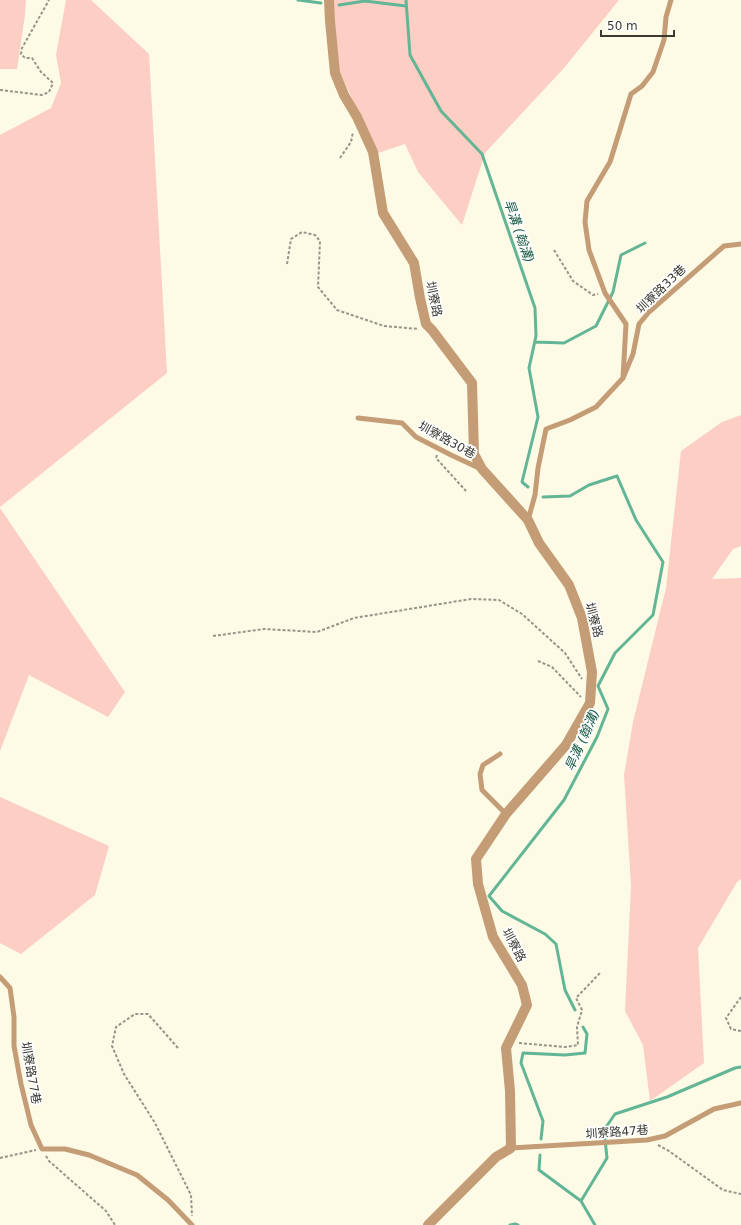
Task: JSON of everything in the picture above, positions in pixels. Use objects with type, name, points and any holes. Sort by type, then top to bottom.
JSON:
[{"type":"street","name":"圳寮路","points":[[329,0],[335,73],[344,96],[357,117],[373,152],[383,213],[414,263],[426,324],[472,383],[474,454],[482,469],[528,520],[539,543],[570,585],[582,618],[592,672],[590,698],[566,745],[506,814],[476,859],[478,884],[493,936],[522,986],[527,1005],[506,1048],[510,1091],[510,1148]]},
{"type":"street","points":[[428,1225],[496,1157],[510,1148]]},
{"type":"lane","points":[[623,378],[626,324],[605,293],[589,250],[586,222],[587,201],[610,162],[631,94],[642,86],[653,72],[664,40],[666,17],[671,0]]},
{"type":"lane","name":"圳寮路33巷","points":[[528,520],[535,495],[538,468],[546,429],[570,420],[596,407],[623,378],[633,354],[639,324],[649,312],[724,246],[741,244]]},
{"type":"lane","name":"圳寮路30巷","points":[[358,418],[402,423],[416,437],[482,469]]},
{"type":"lane","points":[[500,754],[483,766],[480,774],[482,790],[506,814]]},
{"type":"lane","name":"圳寮路77巷","points":[[0,977],[10,988],[14,1017],[14,1046],[21,1084],[31,1125],[42,1149]]},
{"type":"lane","name":"圳寮路47巷","points":[[510,1148],[647,1140],[665,1136],[714,1109],[741,1103]]},
{"type":"lane","points":[[42,1149],[65,1149],[89,1155],[137,1175],[168,1200],[192,1225]]},
{"type":"path","points":[[0,90],[42,95],[49,92],[53,83],[40,72],[32,58],[25,58],[21,54],[22,48],[49,0]]},
{"type":"path","points":[[340,158],[351,142],[357,117]]},
{"type":"path","points":[[287,264],[291,239],[302,232],[315,235],[320,241],[318,287],[336,310],[384,326],[432,330]]},
{"type":"path","points":[[554,250],[573,281],[593,295],[605,293]]},
{"type":"path","points":[[440,449],[436,458],[466,491]]},
{"type":"path","points":[[213,636],[264,629],[317,632],[354,618],[471,600],[499,600],[522,614],[565,653],[590,698]]},
{"type":"path","points":[[538,661],[552,667],[579,696],[590,698]]},
{"type":"path","points":[[509,1041],[531,1045],[566,1047],[578,1045],[576,1027],[582,1010],[576,998],[600,973]]},
{"type":"path","points":[[741,997],[726,1018],[731,1029],[741,1031]]},
{"type":"path","points":[[178,1048],[148,1014],[135,1014],[116,1027],[112,1046],[124,1074],[155,1123],[191,1195],[192,1218]]},
{"type":"path","points":[[647,1140],[669,1151],[723,1190],[741,1194]]},
{"type":"path","points":[[0,1158],[42,1149],[49,1161],[106,1211],[115,1225]]},
{"type":"shaded area","points":[[0,0],[26,0],[17,69],[0,69]]},
{"type":"shaded area","points":[[66,0],[91,0],[149,54],[167,373],[0,507],[0,135],[51,108],[61,83],[56,55]]},
{"type":"shaded area","points":[[334,0],[619,0],[564,68],[485,153],[462,225],[418,172],[405,144],[378,153],[339,71],[333,9]]},
{"type":"shaded area","points":[[741,415],[741,546],[733,549],[712,579],[741,578],[741,879],[737,882],[698,948],[704,1063],[650,1101],[643,1045],[625,1011],[631,886],[624,775],[633,722],[666,588],[681,451],[722,422]]},
{"type":"shaded area","points":[[0,508],[125,692],[108,717],[29,675],[0,751]]},
{"type":"shaded area","points":[[0,797],[109,846],[95,895],[21,954],[0,943]]},
{"type":"waterway","points":[[298,0],[321,3]]},
{"type":"waterway","name":"旱溝 (翰溝)","points":[[406,0],[410,55],[441,111],[482,154],[535,308],[536,336],[529,368],[538,417],[522,482],[528,487]]},
{"type":"waterway","points":[[339,5],[365,1],[406,6]]},
{"type":"waterway","points":[[535,342],[564,343],[596,326],[613,292],[621,255],[645,243]]},
{"type":"waterway","name":"旱溝 (翰溝)","points":[[543,497],[570,496],[589,485],[617,476],[636,520],[663,562],[653,615],[615,653],[598,686],[608,709],[597,737],[564,800],[489,896],[502,911],[545,934],[556,944],[565,990],[575,1010]]},
{"type":"waterway","name":"旱溝 (翰溝)","points":[[541,1139],[543,1121],[521,1063],[523,1053],[565,1055],[585,1053],[587,1034],[583,1027]]},
{"type":"waterway","points":[[581,1201],[607,1158],[604,1130],[615,1114],[667,1097],[735,1068],[741,1067]]},
{"type":"waterway","name":"旱溝 (翰溝)","points":[[540,1155],[539,1170],[581,1201],[595,1225]]},
{"type":"waterway","name":"旱溝 (翰溝)","points":[[510,1225],[518,1225]]}]
